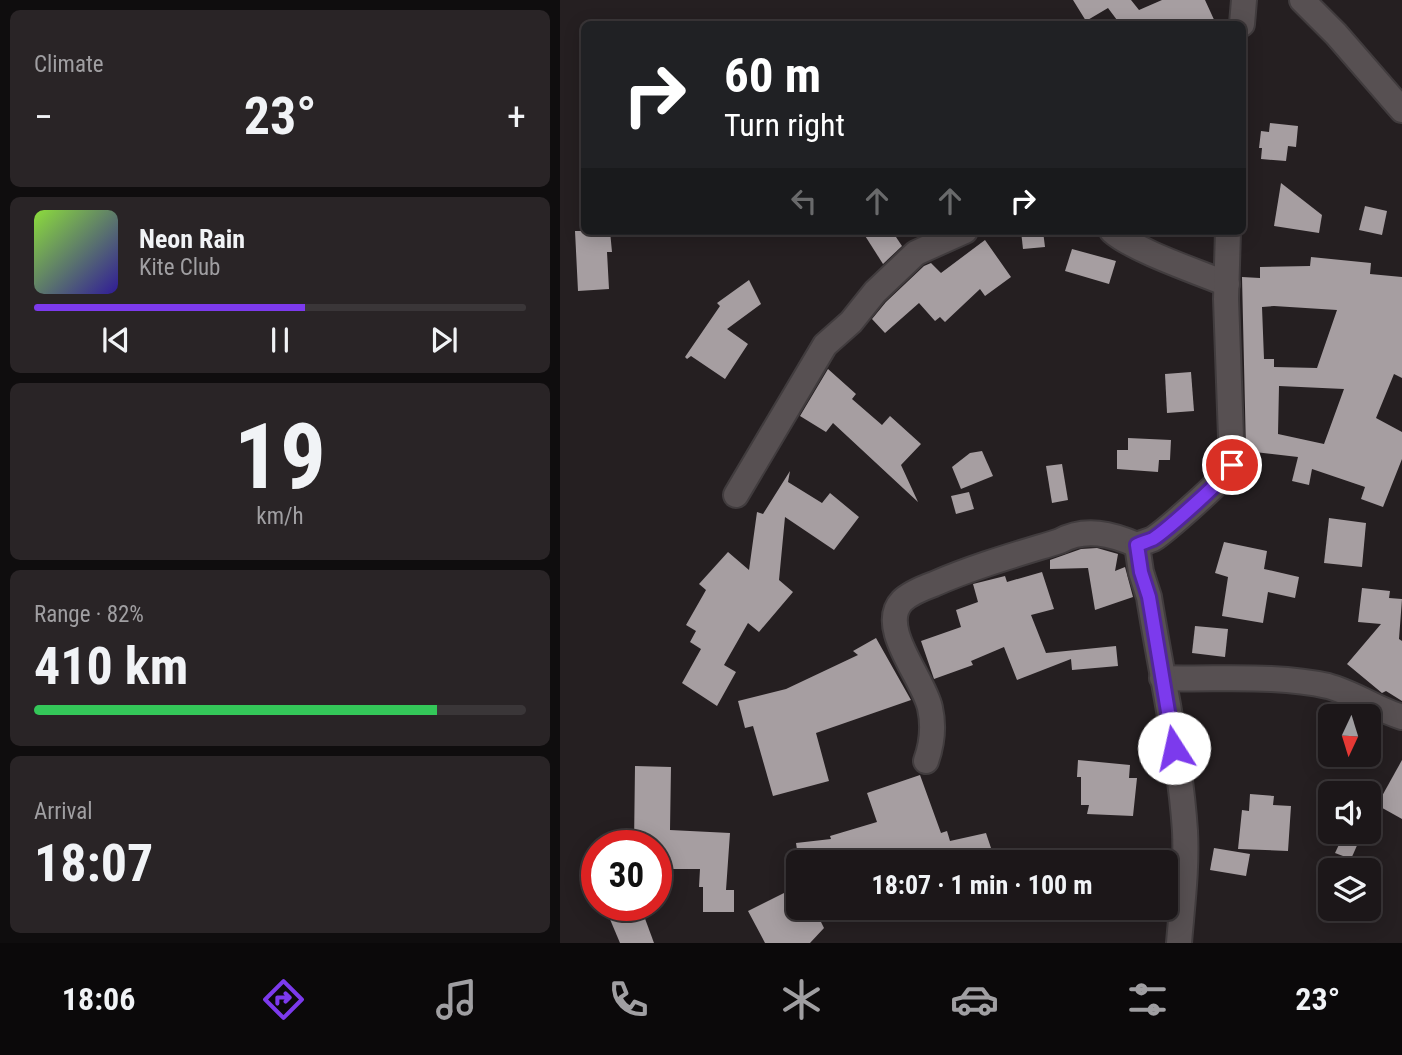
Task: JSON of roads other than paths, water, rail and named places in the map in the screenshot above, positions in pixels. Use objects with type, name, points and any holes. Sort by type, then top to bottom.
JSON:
[{"type":"street","points":[[1242,21],[1244,0]]},
{"type":"street","points":[[1302,0],[1336,34],[1402,110]]},
{"type":"street","points":[[736,495],[825,345],[850,323],[875,292],[916,253],[956,235]]},
{"type":"street","points":[[1116,235],[1227,284]]},
{"type":"street","points":[[926,761],[932,733],[930,708],[893,626],[896,609],[902,600],[960,573],[1060,541],[1073,534],[1097,533],[1122,538],[1137,545],[1155,538],[1230,471],[1232,447],[1228,235]]},
{"type":"street","points":[[1137,545],[1162,678],[1185,831],[1178,866]]},
{"type":"street","points":[[1162,678],[1289,681],[1327,686],[1402,717]]},
{"type":"street","points":[[1178,920],[1179,943]]}]
